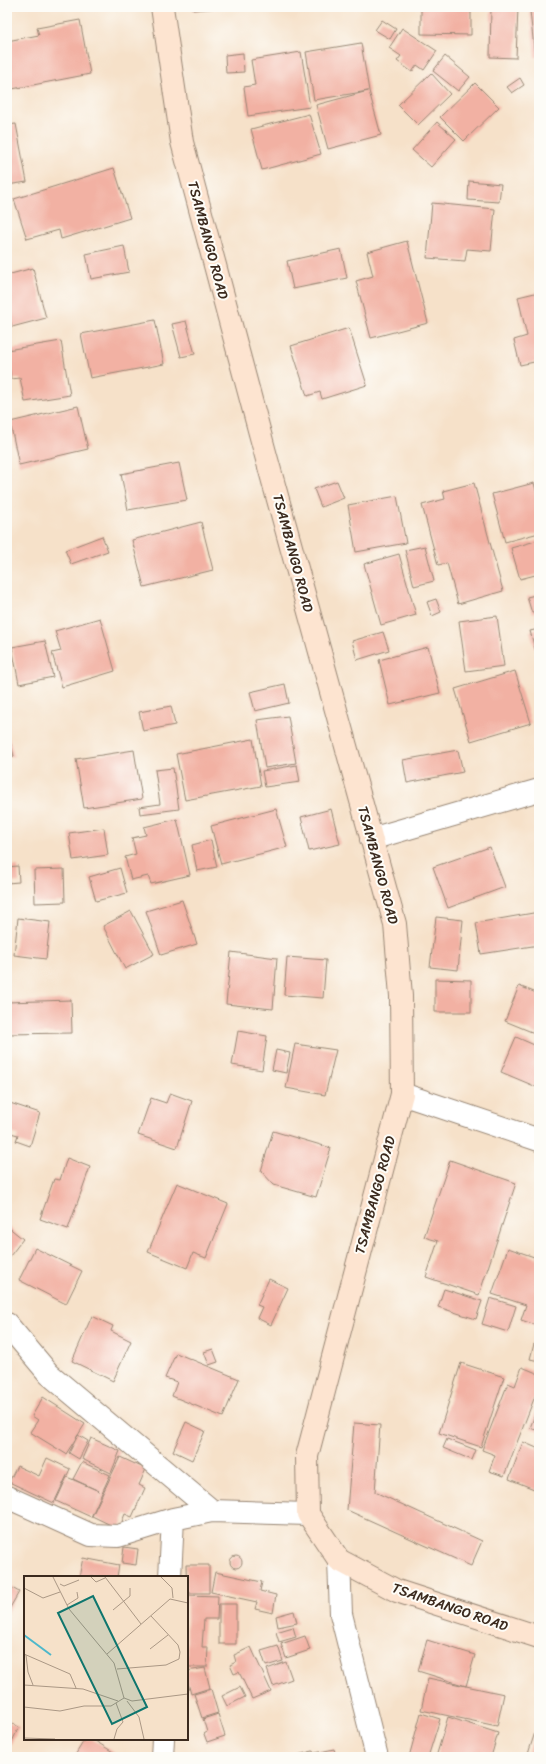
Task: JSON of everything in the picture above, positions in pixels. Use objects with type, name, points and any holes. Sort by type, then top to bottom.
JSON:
[{"type":"street","name":"TSAMBANGO ROAD","points":[[162,7],[182,142],[395,924],[401,996],[402,1094],[306,1456],[308,1514],[339,1560],[397,1591],[539,1637]]},
{"type":"street","points":[[371,839],[539,790]]},
{"type":"street","points":[[402,1094],[539,1140]]},
{"type":"street","points":[[7,1324],[49,1374],[212,1511]]},
{"type":"street","points":[[7,1497],[91,1535],[118,1536],[173,1519],[212,1511],[308,1514]]},
{"type":"street","points":[[170,1576],[173,1519]]},
{"type":"street","points":[[339,1560],[341,1614],[377,1757]]},
{"type":"street","points":[[162,1757],[163,1740]]},
{"type":"building","points":[[193,7],[220,7],[220,8],[193,10]]},
{"type":"building","points":[[421,7],[471,7],[471,35],[421,34]]},
{"type":"building","points":[[491,7],[518,7],[516,58],[490,57]]},
{"type":"building","points":[[539,10],[539,57],[535,57],[530,11]]},
{"type":"building","points":[[80,20],[90,74],[7,90],[7,41],[39,35],[37,28]]},
{"type":"building","points":[[382,20],[396,29],[390,39],[375,30]]},
{"type":"building","points":[[402,28],[437,51],[424,70],[417,65],[412,72],[397,61],[401,56],[389,48]]},
{"type":"building","points":[[361,43],[369,91],[381,135],[328,149],[316,105],[368,91],[314,100],[306,52]]},
{"type":"building","points":[[301,52],[310,107],[248,116],[244,87],[255,85],[251,60]]},
{"type":"building","points":[[243,53],[244,72],[226,73],[225,55]]},
{"type":"building","points":[[445,56],[470,77],[458,91],[433,71]]},
{"type":"building","points":[[431,73],[450,94],[418,125],[398,105]]},
{"type":"building","points":[[520,78],[524,85],[512,93],[507,87]]},
{"type":"building","points":[[475,83],[499,107],[464,141],[440,117]]},
{"type":"building","points":[[309,114],[321,154],[262,170],[251,129]]},
{"type":"building","points":[[437,122],[456,139],[431,167],[412,150]]},
{"type":"building","points":[[16,124],[27,182],[7,185],[7,125]]},
{"type":"building","points":[[114,168],[130,218],[61,239],[59,230],[27,239],[14,199]]},
{"type":"building","points":[[469,181],[501,184],[499,202],[468,200]]},
{"type":"building","points":[[432,203],[495,209],[491,251],[467,249],[465,261],[427,258]]},
{"type":"building","points":[[407,241],[428,323],[371,338],[356,281],[373,276],[367,252]]},
{"type":"building","points":[[124,246],[129,272],[91,279],[86,254]]},
{"type":"building","points":[[341,249],[347,278],[293,289],[287,261]]},
{"type":"building","points":[[33,268],[46,318],[12,327],[7,309],[7,275]]},
{"type":"building","points":[[539,292],[539,361],[520,365],[514,340],[527,336],[518,297]]},
{"type":"building","points":[[155,320],[164,364],[90,378],[81,334]]},
{"type":"building","points":[[186,321],[195,354],[181,357],[172,324]]},
{"type":"building","points":[[349,328],[367,385],[322,399],[320,392],[307,396],[291,346]]},
{"type":"building","points":[[61,341],[70,395],[25,402],[20,378],[11,379],[7,350]]},
{"type":"building","points":[[78,406],[88,449],[19,465],[10,422]]},
{"type":"building","points":[[179,463],[187,500],[128,510],[121,474]]},
{"type":"building","points":[[337,481],[344,498],[321,507],[314,489]]},
{"type":"building","points":[[474,483],[503,591],[458,604],[447,563],[438,565],[422,505],[445,499],[443,491]]},
{"type":"building","points":[[534,483],[539,501],[539,533],[505,542],[492,494]]},
{"type":"building","points":[[397,496],[406,543],[356,552],[348,505]]},
{"type":"building","points":[[201,522],[213,570],[144,587],[132,540]]},
{"type":"building","points":[[102,536],[108,551],[71,564],[65,550]]},
{"type":"building","points":[[539,540],[539,574],[520,579],[511,548]]},
{"type":"building","points":[[425,546],[434,581],[414,586],[405,550]]},
{"type":"building","points":[[399,554],[416,615],[381,625],[364,564]]},
{"type":"building","points":[[539,594],[539,611],[532,613],[527,597]]},
{"type":"building","points":[[436,599],[441,612],[432,616],[427,602]]},
{"type":"building","points":[[497,616],[504,666],[466,671],[459,621]]},
{"type":"building","points":[[100,618],[115,671],[62,687],[52,653],[61,651],[55,631]]},
{"type":"building","points":[[539,629],[539,663],[530,631]]},
{"type":"building","points":[[383,632],[389,650],[357,660],[352,641]]},
{"type":"building","points":[[45,641],[53,677],[19,684],[12,647]]},
{"type":"building","points":[[428,647],[440,693],[390,705],[379,660]]},
{"type":"building","points":[[515,671],[531,723],[471,741],[455,689]]},
{"type":"building","points":[[285,684],[289,703],[255,711],[250,692]]},
{"type":"building","points":[[171,706],[175,725],[143,731],[139,712]]},
{"type":"building","points":[[288,716],[296,763],[265,768],[257,720]]},
{"type":"building","points":[[7,731],[14,756],[7,758]]},
{"type":"building","points":[[253,739],[261,786],[185,800],[176,754]]},
{"type":"building","points":[[134,750],[142,799],[84,808],[76,759]]},
{"type":"building","points":[[458,750],[463,772],[407,783],[403,760]]},
{"type":"building","points":[[297,765],[300,782],[265,787],[262,771]]},
{"type":"building","points":[[173,768],[179,809],[140,814],[139,807],[160,804],[155,770]]},
{"type":"building","points":[[276,809],[287,847],[221,864],[211,826]]},
{"type":"building","points":[[331,809],[340,844],[309,851],[301,817]]},
{"type":"building","points":[[177,819],[190,875],[151,884],[148,876],[131,880],[125,857],[136,854],[132,838],[146,835],[144,827]]},
{"type":"building","points":[[104,828],[108,855],[73,860],[69,833]]},
{"type":"building","points":[[211,840],[217,867],[197,871],[192,845]]},
{"type":"building","points":[[490,847],[505,887],[448,908],[433,867]]},
{"type":"building","points":[[18,866],[19,882],[7,883],[7,867]]},
{"type":"building","points":[[120,868],[127,893],[96,901],[89,877]]},
{"type":"building","points":[[64,869],[65,902],[35,903],[34,870]]},
{"type":"building","points":[[182,900],[197,944],[161,955],[146,911]]},
{"type":"building","points":[[131,911],[154,954],[125,969],[103,926]]},
{"type":"building","points":[[539,912],[539,945],[481,954],[476,923]]},
{"type":"building","points":[[436,917],[463,920],[458,970],[430,967]]},
{"type":"building","points":[[18,918],[50,922],[46,959],[14,955]]},
{"type":"building","points":[[231,952],[277,958],[273,1009],[226,1004]]},
{"type":"building","points":[[287,957],[326,960],[323,998],[284,995]]},
{"type":"building","points":[[435,979],[471,980],[471,1012],[435,1012]]},
{"type":"building","points":[[519,986],[539,994],[539,1035],[505,1021]]},
{"type":"building","points":[[71,1000],[72,1033],[7,1034],[7,1002]]},
{"type":"building","points":[[238,1031],[267,1036],[262,1070],[232,1065]]},
{"type":"building","points":[[516,1037],[539,1047],[539,1088],[501,1072]]},
{"type":"building","points":[[295,1044],[336,1050],[325,1095],[286,1088]]},
{"type":"building","points":[[276,1050],[290,1053],[286,1073],[272,1070]]},
{"type":"building","points":[[170,1093],[192,1101],[177,1148],[138,1135],[151,1098],[166,1103]]},
{"type":"building","points":[[7,1102],[40,1113],[30,1146],[16,1141],[18,1135],[7,1132]]},
{"type":"building","points":[[273,1131],[331,1148],[316,1197],[274,1185],[261,1171]]},
{"type":"building","points":[[67,1158],[90,1167],[68,1229],[40,1219],[54,1179],[60,1180]]},
{"type":"building","points":[[450,1160],[516,1183],[479,1295],[426,1277],[438,1241],[424,1237]]},
{"type":"building","points":[[177,1183],[228,1204],[206,1258],[193,1253],[187,1268],[148,1252]]},
{"type":"building","points":[[7,1226],[23,1239],[7,1260]]},
{"type":"building","points":[[35,1248],[82,1271],[66,1304],[19,1280]]},
{"type":"building","points":[[508,1248],[537,1258],[539,1251],[539,1326],[521,1320],[526,1305],[492,1294]]},
{"type":"building","points":[[269,1279],[288,1288],[271,1325],[257,1318],[262,1307],[257,1305]]},
{"type":"building","points":[[444,1289],[482,1301],[476,1319],[438,1307]]},
{"type":"building","points":[[490,1298],[516,1306],[508,1332],[482,1324]]},
{"type":"building","points":[[92,1316],[113,1326],[111,1331],[131,1341],[113,1381],[72,1361]]},
{"type":"building","points":[[534,1344],[539,1346],[539,1361],[530,1359]]},
{"type":"building","points":[[213,1349],[218,1362],[209,1365],[204,1352]]},
{"type":"building","points":[[176,1353],[239,1379],[223,1417],[172,1396],[177,1382],[165,1378]]},
{"type":"building","points":[[461,1363],[504,1377],[481,1447],[439,1433]]},
{"type":"building","points":[[522,1367],[539,1374],[539,1386],[504,1476],[489,1471],[495,1455],[482,1450],[508,1383],[515,1386]]},
{"type":"building","points":[[43,1397],[85,1424],[66,1454],[30,1432],[38,1420],[32,1416]]},
{"type":"building","points":[[539,1404],[539,1431],[530,1428]]},
{"type":"building","points":[[186,1422],[205,1431],[192,1460],[173,1451]]},
{"type":"building","points":[[354,1423],[380,1425],[375,1492],[482,1541],[471,1566],[347,1510]]},
{"type":"building","points":[[78,1435],[88,1441],[79,1459],[69,1453]]},
{"type":"building","points":[[91,1438],[120,1451],[111,1473],[82,1459]]},
{"type":"building","points":[[447,1439],[476,1450],[472,1460],[443,1448]]},
{"type":"building","points":[[523,1442],[539,1449],[539,1491],[509,1479]]},
{"type":"building","points":[[120,1457],[146,1469],[139,1485],[145,1488],[132,1517],[125,1514],[119,1529],[92,1516]]},
{"type":"building","points":[[47,1458],[70,1469],[54,1503],[9,1482],[17,1466],[39,1476]]},
{"type":"building","points":[[82,1462],[110,1475],[91,1517],[56,1501],[67,1477],[99,1491],[73,1479]]},
{"type":"building","points":[[124,1547],[138,1549],[136,1565],[122,1563]]},
{"type":"building","points":[[236,1556],[240,1558],[242,1562],[240,1566],[236,1568],[232,1566],[230,1562],[232,1558]]},
{"type":"building","points":[[83,1558],[119,1565],[117,1576],[79,1576]]},
{"type":"building","points":[[186,1565],[209,1565],[209,1593],[188,1593],[188,1576],[186,1576]]},
{"type":"building","points":[[215,1572],[262,1582],[260,1591],[276,1595],[273,1613],[255,1609],[257,1602],[211,1592]]},
{"type":"building","points":[[7,1585],[19,1592],[7,1613]]},
{"type":"building","points":[[188,1595],[218,1596],[217,1619],[204,1619],[202,1647],[208,1647],[207,1667],[188,1667]]},
{"type":"building","points":[[219,1604],[236,1604],[236,1644],[219,1644]]},
{"type":"building","points":[[294,1611],[297,1623],[278,1627],[276,1616]]},
{"type":"building","points":[[293,1627],[296,1637],[279,1642],[276,1632]]},
{"type":"building","points":[[305,1636],[310,1650],[286,1658],[281,1644]]},
{"type":"building","points":[[427,1640],[475,1655],[466,1686],[418,1671]]},
{"type":"building","points":[[278,1646],[283,1661],[266,1666],[261,1651]]},
{"type":"building","points":[[251,1647],[271,1691],[252,1699],[239,1672],[234,1674],[230,1665],[236,1662],[234,1655]]},
{"type":"building","points":[[286,1662],[292,1679],[273,1686],[267,1669]]},
{"type":"building","points":[[205,1668],[210,1688],[191,1694],[188,1683],[188,1671]]},
{"type":"building","points":[[428,1678],[504,1694],[497,1726],[421,1710]]},
{"type":"building","points":[[240,1687],[245,1697],[227,1706],[222,1696]]},
{"type":"building","points":[[211,1689],[218,1713],[202,1718],[194,1694]]},
{"type":"building","points":[[421,1713],[440,1719],[428,1757],[409,1757]]},
{"type":"building","points":[[218,1714],[225,1736],[207,1742],[204,1734],[207,1732],[203,1719]]},
{"type":"building","points":[[448,1717],[498,1733],[491,1757],[436,1757]]},
{"type":"building","points":[[539,1720],[539,1757],[527,1757]]},
{"type":"building","points":[[7,1721],[19,1727],[7,1752]]},
{"type":"building","points":[[84,1740],[94,1740],[121,1757],[74,1757]]},
{"type":"building","points":[[334,1749],[336,1757],[316,1757],[315,1753]]},
{"type":"building","points":[[313,1751],[315,1757],[297,1757],[297,1755]]},
{"type":"building","points":[[207,1753],[207,1757],[189,1757],[189,1755]]}]
